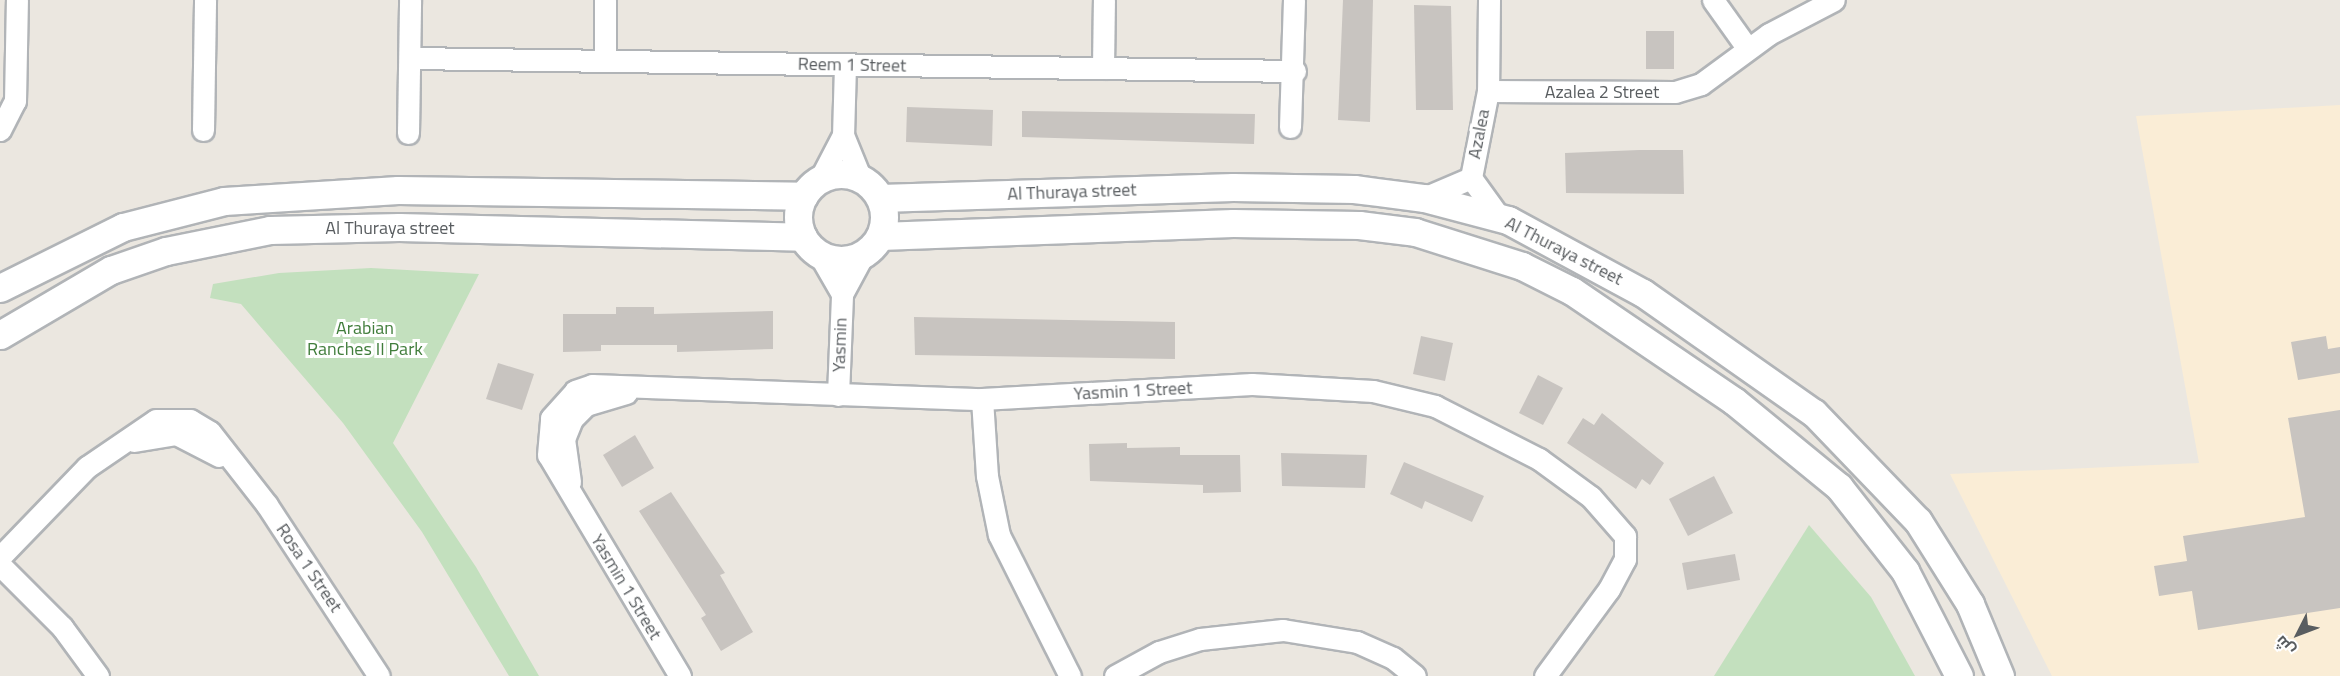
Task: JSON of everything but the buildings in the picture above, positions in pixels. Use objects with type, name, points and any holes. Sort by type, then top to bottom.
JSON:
[{"type":"street","points":[[0,130],[15,101],[17,0]]},
{"type":"street","points":[[203,129],[205,0]]},
{"type":"street","points":[[408,134],[410,0]]},
{"type":"street","points":[[605,0],[605,61]]},
{"type":"street","points":[[1103,68],[1104,0]]},
{"type":"street","points":[[1290,127],[1295,71],[1294,0]]},
{"type":"street","name":"Azalea","points":[[1489,0],[1488,91],[1471,178],[1500,218]]},
{"type":"street","points":[[1713,0],[1748,49]]},
{"type":"street","name":"Azalea 2 Street","points":[[1488,91],[1675,92],[1701,84],[1748,49],[1834,0]]},
{"type":"street","name":"Reem 1 Street","points":[[410,58],[1295,71]]},
{"type":"street","points":[[843,135],[799,209],[811,246],[841,261],[872,245],[870,188],[843,135],[845,64]]},
{"type":"street","points":[[811,188],[832,175],[870,188]]},
{"type":"street","name":"Azalea","points":[[1424,198],[1471,178]]},
{"type":"street","name":"Al Thuraya street","points":[[0,288],[123,227],[224,201],[398,190],[811,188]]},
{"type":"street","name":"Al Thuraya street","points":[[870,188],[1354,189],[1424,198],[1500,218],[1643,293],[1814,413],[1874,470],[1931,541],[1970,604],[2000,676]]},
{"type":"street","name":"Al Thuraya street","points":[[872,245],[1233,223],[1359,225],[1415,232],[1514,262],[1572,291],[1648,342],[1789,442],[1839,487],[1905,571],[1959,676]]},
{"type":"street","name":"Al Thuraya street","points":[[0,335],[111,270],[165,251],[270,230],[399,227],[811,246]]},
{"type":"street","name":"Yasmin","points":[[838,395],[842,294],[872,245]]},
{"type":"street","name":"Yasmin","points":[[811,246],[842,294]]},
{"type":"street","name":"Yasmin 1 Street","points":[[680,676],[573,498],[564,439],[572,419],[605,397],[648,391],[982,399],[1252,384],[1373,391],[1435,406],[1490,431],[1591,497],[1626,513],[1638,538],[1633,565],[1610,589],[1545,676]]},
{"type":"street","points":[[982,399],[987,476],[999,535],[1070,676]]},
{"type":"street","name":"Rosa 1 Street","points":[[0,557],[57,492],[117,447],[176,434],[201,442],[232,465],[299,552],[379,676]]},
{"type":"street","points":[[0,565],[62,627],[98,676]]},
{"type":"street","points":[[1115,676],[1159,652],[1200,639],[1282,630],[1357,642],[1393,658],[1415,676]]},
{"type":"shaded area","points":[[2340,105],[2340,676],[2052,676],[1950,474],[2199,463],[2136,116]]},
{"type":"green space","name":"Arabian Ranches II Park","points":[[371,268],[479,274],[393,443],[476,567],[539,676],[509,676],[422,532],[343,423],[241,304],[210,298],[213,284],[279,273]]},
{"type":"green space","points":[[1809,525],[1871,597],[1915,676],[1714,676]]}]
